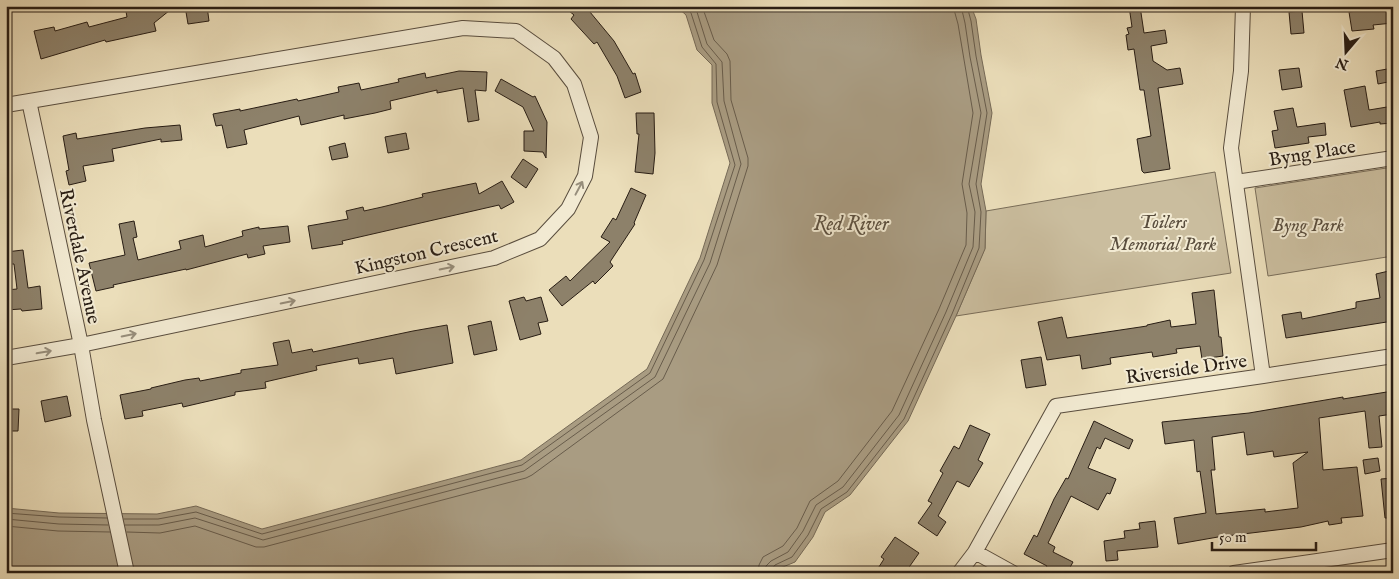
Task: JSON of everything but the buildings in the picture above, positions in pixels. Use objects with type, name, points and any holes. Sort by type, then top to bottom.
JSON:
[{"type":"street","name":"Riverside Drive","points":[[959,573],[975,552],[1056,406],[1262,376],[1231,148],[1241,71],[1242,6]]},
{"type":"street","name":"Kingston Crescent","points":[[6,105],[475,27],[516,32],[554,58],[574,84],[591,137],[586,176],[568,209],[540,239],[494,258],[81,346],[6,358]]},
{"type":"street","name":"Riverdale Avenue","points":[[29,101],[127,573]]},
{"type":"street","name":"Byng Place","points":[[1236,182],[1393,158]]},
{"type":"street","points":[[1262,376],[1393,356]]},
{"type":"street","points":[[1234,573],[1393,550]]},
{"type":"street","points":[[975,552],[1013,573]]},
{"type":"green space","name":"Byng Park","points":[[1393,167],[1393,256],[1268,276],[1255,188]]},
{"type":"green space","name":"Toilers Memorial Park","points":[[1215,172],[1231,273],[956,316],[985,248],[986,211]]},
{"type":"water","name":"Red River","points":[[676,6],[971,6],[976,19],[992,113],[981,184],[986,211],[985,249],[908,421],[850,495],[825,512],[813,537],[795,562],[778,569],[775,573],[6,573],[6,508],[59,513],[157,514],[196,506],[262,529],[521,460],[647,369],[700,258],[730,163],[712,103],[712,65],[697,50],[686,15]]}]
